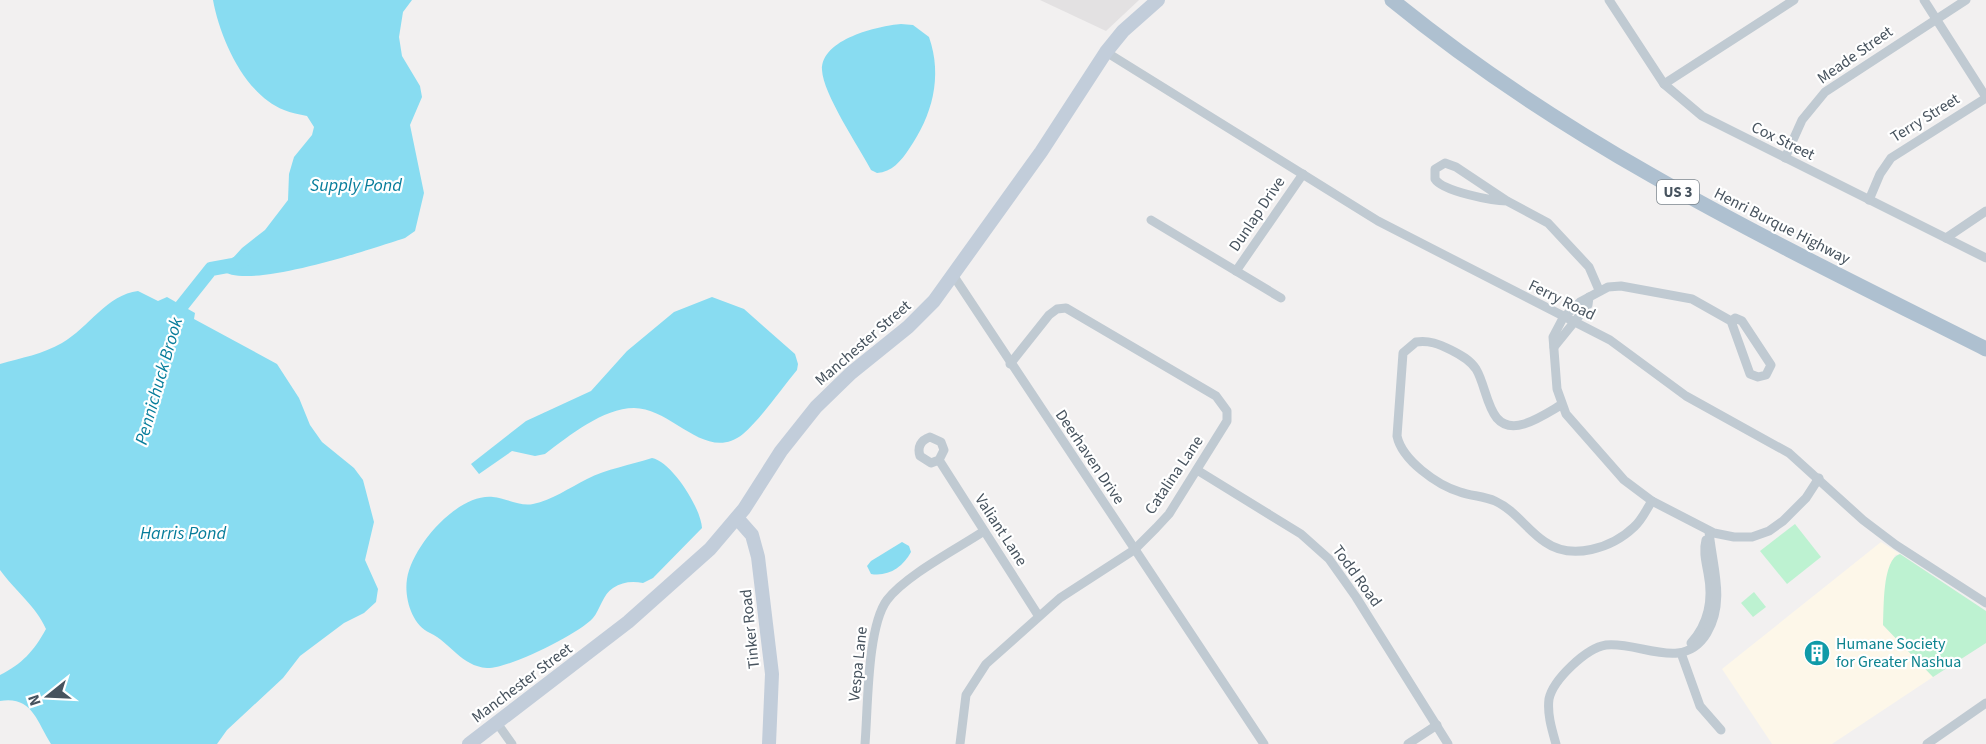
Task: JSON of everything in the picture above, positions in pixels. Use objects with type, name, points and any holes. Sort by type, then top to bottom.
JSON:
[{"type":"main road","name":"Henri Burque Highway","points":[[1392,0],[1498,81],[1637,170],[1711,210],[1986,349]]},
{"type":"street","name":"Manchester Street","points":[[468,744],[698,562],[737,518],[787,443],[816,407],[843,380],[918,318],[1041,152],[1106,52],[1124,31],[1158,0]]},
{"type":"street","points":[[1664,84],[1794,0]]},
{"type":"street","points":[[1924,0],[1986,97]]},
{"type":"street","name":"Meade Street","points":[[1785,158],[1802,120],[1825,92],[1966,0]]},
{"type":"street","name":"Cox Street","points":[[1613,2],[1664,84],[1702,116],[1986,258]]},
{"type":"street","name":"Ferry Road","points":[[1106,52],[1378,221],[1563,318],[1610,340],[1686,396],[1789,453],[1820,478],[1863,520],[1896,545],[1986,603]]},
{"type":"street","name":"Terry Street","points":[[1869,200],[1880,174],[1891,158],[1986,97]]},
{"type":"street","points":[[1507,201],[1494,201],[1442,186],[1435,179],[1435,169],[1442,163],[1456,167],[1507,201],[1548,223],[1589,267],[1599,290]]},
{"type":"street","name":"Dunlap Drive","points":[[1236,271],[1303,174]]},
{"type":"street","points":[[1946,238],[1986,211]]},
{"type":"street","name":"Dunlap Drive","points":[[1151,220],[1281,298]]},
{"type":"street","name":"Deerhaven Drive","points":[[952,275],[1264,744]]},
{"type":"street","points":[[1731,321],[1735,318],[1742,321],[1768,357],[1771,365],[1766,375],[1754,376],[1747,370],[1731,321],[1692,299],[1621,286],[1599,290],[1580,302],[1563,318],[1553,337],[1555,376],[1561,405],[1614,470],[1631,486],[1652,501],[1709,531],[1734,537],[1760,535],[1783,521],[1806,498],[1820,478]]},
{"type":"street","points":[[1554,347],[1588,305],[1589,297]]},
{"type":"street","name":"Catalina Lane","points":[[960,744],[966,695],[986,664],[1038,615],[1134,550],[1169,514],[1227,421],[1227,411],[1222,403],[1208,391],[1075,311],[1057,309],[1049,315],[1010,364]]},
{"type":"street","points":[[1561,405],[1522,425],[1511,426],[1499,421],[1487,402],[1478,374],[1468,360],[1434,342],[1416,342],[1403,353],[1396,436],[1402,452],[1443,484],[1458,492],[1497,501],[1536,535],[1558,549],[1584,551],[1619,538],[1641,519],[1652,501]]},
{"type":"street","name":"Valiant Lane","points":[[939,460],[1038,615]]},
{"type":"street","name":"Todd Road","points":[[1197,470],[1301,534],[1329,560],[1356,597],[1448,744]]},
{"type":"street","points":[[1806,498],[1827,486]]},
{"type":"street","name":"Tinker Road","points":[[737,518],[752,535],[758,557],[772,675],[769,744]]},
{"type":"street","name":"Vespa Lane","points":[[865,744],[874,633],[883,606],[901,586],[984,531]]},
{"type":"street","points":[[1556,744],[1550,717],[1550,697],[1560,679],[1585,653],[1608,645],[1665,654],[1681,653],[1695,646],[1705,636],[1716,609],[1718,591],[1709,531]]},
{"type":"street","points":[[1681,653],[1700,706],[1721,730]]},
{"type":"street","points":[[1927,744],[1985,705]]},
{"type":"street","points":[[497,723],[512,744]]},
{"type":"street","points":[[1408,744],[1437,725]]},
{"type":"shaded area","points":[[1040,0],[1139,0],[1106,31]]},
{"type":"shaded area","points":[[1881,542],[1900,554],[1895,555],[1886,579],[1883,625],[1933,677],[1832,744],[1772,744],[1722,669]]},
{"type":"green space","points":[[1795,524],[1821,557],[1787,584],[1760,551]]},
{"type":"green space","points":[[1900,554],[1986,611],[1986,643],[1933,677],[1883,625],[1887,574],[1894,558]]},
{"type":"green space","points":[[1754,592],[1766,607],[1753,617],[1741,603]]},
{"type":"water","name":"Supply Pond","points":[[213,0],[412,0],[403,12],[399,37],[402,56],[420,86],[422,97],[410,125],[424,193],[415,231],[405,238],[367,250],[282,272],[256,276],[235,275],[222,270],[242,248],[265,230],[288,200],[289,174],[294,157],[312,135],[314,127],[307,116],[287,111],[270,102],[246,78],[221,31]]},
{"type":"water","points":[[901,24],[913,25],[929,37],[935,67],[933,96],[924,123],[906,153],[892,168],[877,173],[871,170],[842,120],[828,93],[822,70],[824,59],[840,42],[866,31]]},
{"type":"water","name":"Harris Pond","points":[[138,291],[158,301],[167,297],[195,313],[194,319],[277,364],[299,398],[310,425],[322,442],[354,468],[363,480],[374,522],[365,560],[378,589],[376,602],[364,613],[344,623],[300,656],[283,678],[227,730],[217,744],[51,744],[37,719],[26,706],[11,700],[0,701],[0,675],[27,656],[46,629],[37,613],[0,570],[0,364],[55,347],[72,337],[117,298]]},
{"type":"water","points":[[712,297],[744,309],[795,354],[798,364],[797,370],[771,404],[743,434],[729,441],[716,443],[703,439],[648,410],[622,409],[587,424],[545,454],[535,456],[512,451],[479,474],[471,464],[526,421],[591,391],[627,351],[674,312]]},
{"type":"water","points":[[652,458],[668,468],[684,487],[697,509],[702,528],[653,578],[643,583],[627,582],[616,586],[607,594],[593,618],[585,625],[543,649],[497,667],[487,668],[470,663],[418,624],[408,602],[407,579],[411,566],[427,537],[452,512],[479,498],[493,497],[533,504],[554,497],[594,476]]},
{"type":"water","points":[[902,542],[909,546],[911,552],[904,562],[889,572],[871,574],[867,566],[871,561]]},
{"type":"waterway","name":"Pennichuck Brook","points":[[177,321],[180,308],[211,269],[233,265],[244,260]]},
{"type":"place","name":"Humane Society for Greater Nashua","points":[[1817,653]]}]
